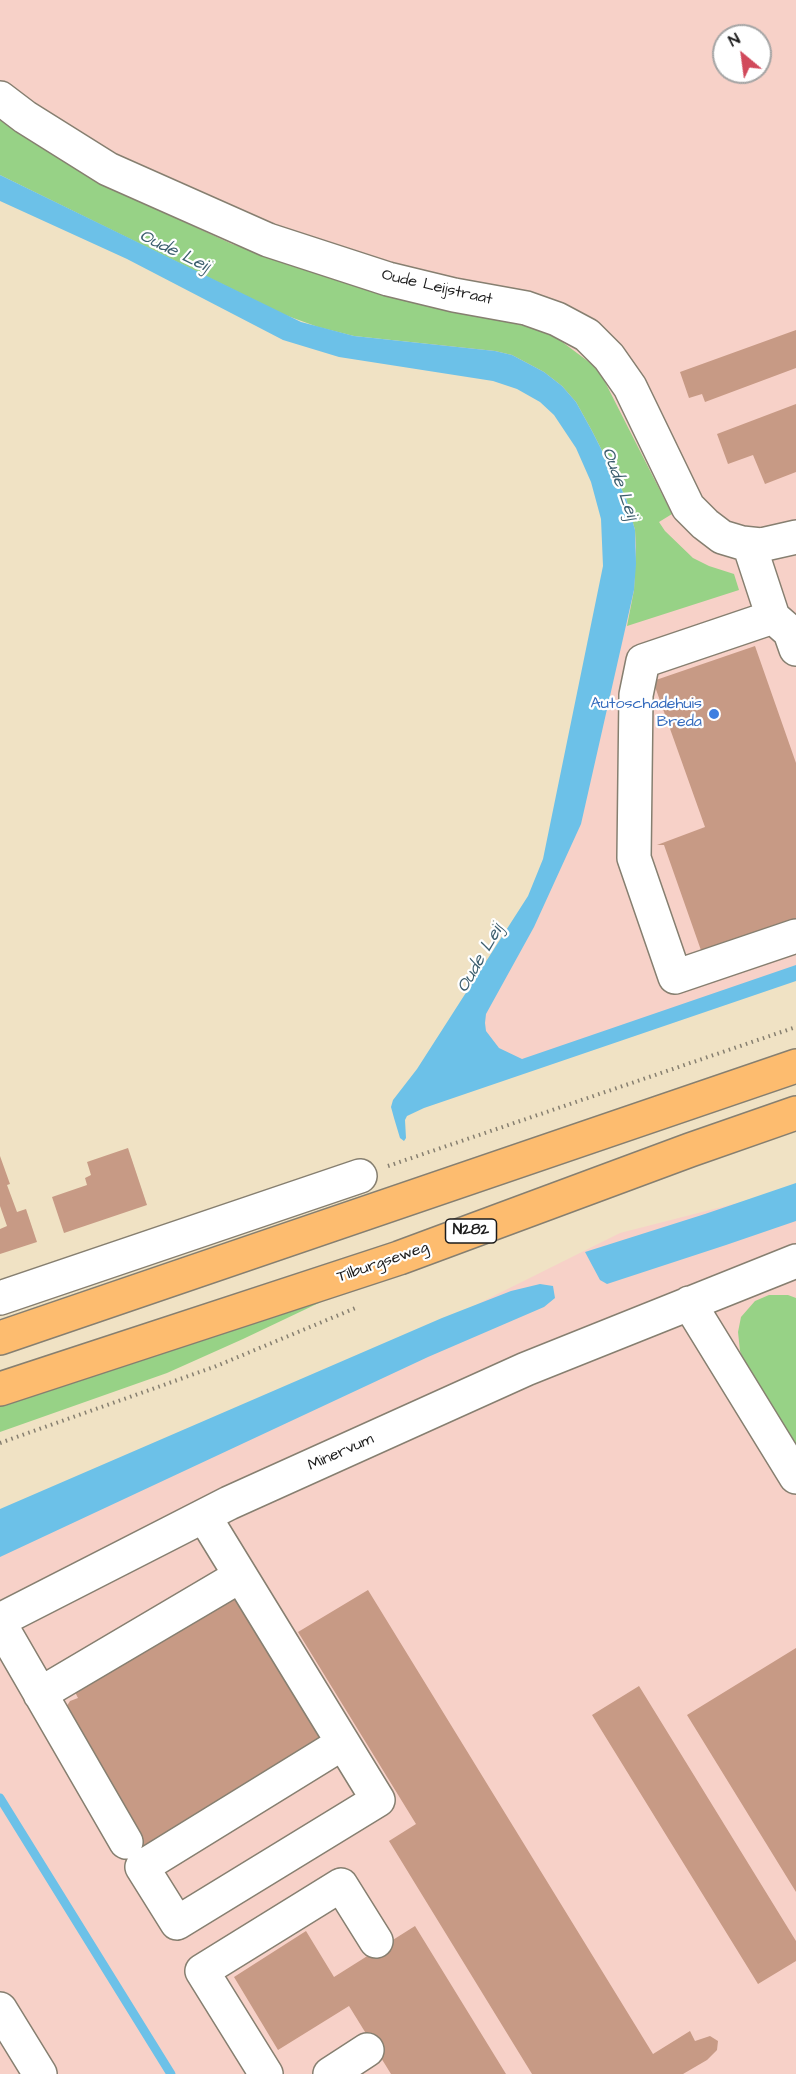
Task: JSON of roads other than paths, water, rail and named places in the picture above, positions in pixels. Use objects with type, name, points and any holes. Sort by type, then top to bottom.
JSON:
[{"type":"main road","points":[[0,1338],[796,1066]]},
{"type":"main road","name":"Tilburgseweg","points":[[0,1389],[399,1258],[796,1113]]},
{"type":"street","name":"Oude Leijstraat","points":[[0,98],[25,117],[108,170],[268,240],[388,279],[526,308],[557,319],[587,335],[609,357],[630,387],[688,507],[705,524],[722,537],[749,544],[761,545],[796,537]]},
{"type":"street","points":[[749,544],[773,617],[790,632],[796,649]]},
{"type":"street","points":[[773,617],[643,661],[636,695],[634,858],[675,977],[796,936]]},
{"type":"street","points":[[0,1298],[360,1176]]},
{"type":"street","name":"Minervum","points":[[0,1622],[204,1516],[526,1369],[796,1261]]},
{"type":"street","points":[[689,1303],[796,1477]]},
{"type":"street","points":[[204,1516],[344,1743],[378,1800],[177,1923],[142,1867],[344,1743]]},
{"type":"street","points":[[40,1694],[240,1576]]},
{"type":"street","points":[[0,1622],[126,1842]]},
{"type":"street","points":[[266,2074],[202,1971],[341,1885],[376,1941]]},
{"type":"street","points":[[0,2009],[40,2074]]},
{"type":"street","points":[[330,2074],[367,2050]]},
{"type":"water","points":[[0,175],[301,322],[354,336],[495,351],[512,355],[544,372],[562,386],[576,402],[626,498],[635,530],[634,590],[581,824],[534,927],[486,1014],[486,1031],[499,1048],[522,1059],[796,965],[796,981],[424,1108],[407,1116],[405,1120],[406,1138],[404,1141],[400,1138],[391,1107],[393,1100],[417,1069],[528,896],[543,859],[603,566],[601,519],[591,482],[576,448],[554,415],[540,402],[517,389],[493,381],[339,357],[283,340],[127,259],[0,201]]},
{"type":"water","points":[[796,1183],[796,1221],[607,1284],[600,1280],[585,1252],[705,1214]]},
{"type":"water","points":[[540,1284],[553,1286],[555,1298],[544,1307],[428,1357],[0,1557],[0,1509],[442,1318],[511,1291]]},
{"type":"waterway","points":[[0,1798],[171,2074]]},
{"type":"place","name":"Autoschadehuis Breda","points":[[714,714]]},
{"type":"water label","name":"Oude Leij","points":[[174,252]]},
{"type":"water label","name":"Oude Leij","points":[[619,484]]},
{"type":"water label","name":"Oude Leij","points":[[481,959]]}]
